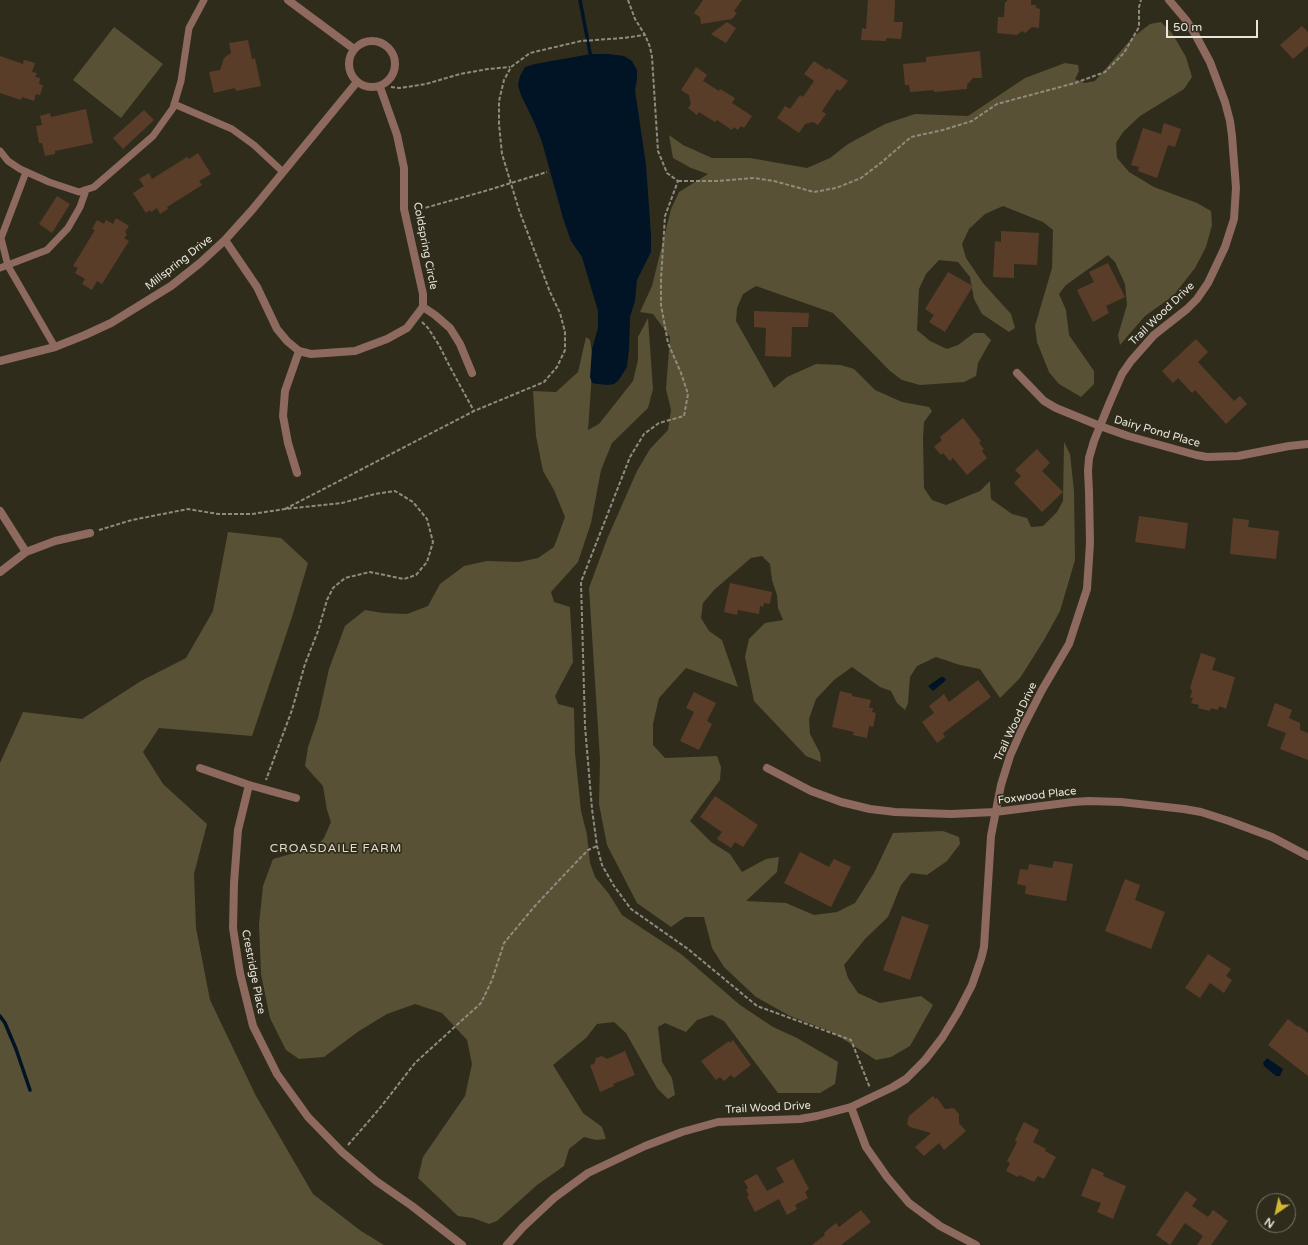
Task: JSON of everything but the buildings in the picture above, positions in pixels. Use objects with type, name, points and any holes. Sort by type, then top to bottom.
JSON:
[{"type":"street","points":[[288,0],[354,49]]},
{"type":"street","name":"Trail Wood Drive","points":[[507,1245],[523,1227],[554,1198],[588,1173],[645,1146],[682,1132],[718,1122],[800,1119],[817,1116],[852,1107],[893,1087],[906,1079],[925,1060],[942,1038],[958,1012],[972,985],[984,947],[991,836],[1001,785],[1010,756],[1042,690],[1068,644],[1087,589],[1090,543],[1088,458],[1122,374],[1131,361],[1154,335],[1187,309],[1197,299],[1208,283],[1225,247],[1234,219],[1236,188],[1232,136],[1225,102],[1210,62],[1195,34],[1186,20],[1169,0]]},
{"type":"street","points":[[367,42],[382,44],[393,55],[395,63],[391,77],[380,87],[371,88],[357,82],[352,77],[348,62],[354,49],[360,44],[367,42]]},
{"type":"street","name":"Millspring Drive","points":[[0,361],[55,347],[111,323],[171,286],[200,263],[225,240],[357,82]]},
{"type":"street","name":"Coldspring Circle","points":[[380,87],[397,135],[404,168],[405,213],[423,294],[423,307]]},
{"type":"street","points":[[225,240],[257,287],[278,329],[298,351],[311,354],[355,351],[387,339],[406,328],[423,307],[450,328],[460,344],[472,373]]},
{"type":"street","points":[[297,473],[288,443],[283,416],[285,391],[298,351]]},
{"type":"street","name":"Dairy Pond Place","points":[[1017,373],[1044,401],[1056,408],[1128,436],[1208,457],[1238,456],[1289,446],[1308,444]]},
{"type":"street","points":[[0,511],[26,552]]},
{"type":"street","points":[[0,572],[26,552],[55,541],[90,533]]},
{"type":"street","points":[[200,768],[249,785],[296,798]]},
{"type":"street","name":"Foxwood Place","points":[[767,768],[811,791],[841,802],[870,809],[895,812],[951,814],[995,812],[1089,801],[1164,806],[1201,812],[1272,837],[1308,856]]},
{"type":"street","name":"Crestridge Place","points":[[249,785],[238,830],[234,883],[233,928],[240,973],[253,1026],[276,1074],[308,1117],[342,1152],[376,1181],[412,1206],[462,1245]]},
{"type":"street","points":[[852,1107],[866,1147],[887,1177],[909,1203],[940,1226],[976,1245]]},
{"type":"lane","points":[[0,151],[8,161],[20,169],[49,182],[80,192],[94,187],[153,136],[173,108],[181,81],[189,28],[204,0]]},
{"type":"lane","points":[[174,104],[232,129],[254,145],[283,172]]},
{"type":"lane","points":[[26,172],[1,238],[8,266],[55,347]]},
{"type":"lane","points":[[0,268],[47,250],[68,228],[80,207],[85,193],[84,190]]},
{"type":"path","points":[[628,0],[635,19],[645,35],[650,47],[652,57],[658,151],[666,173],[678,181],[718,181],[754,178],[774,181],[814,192],[836,188],[861,178],[882,162],[910,137],[942,130],[972,121],[998,104],[1105,72],[1124,53],[1139,27],[1139,7],[1141,0]]},
{"type":"path","points":[[285,509],[474,410],[544,382],[557,366],[565,350],[565,332],[560,313],[550,292],[519,210],[502,154],[499,124],[499,101],[504,80],[511,67],[530,53],[558,45],[581,41],[645,35]]},
{"type":"path","points":[[380,87],[400,88],[420,85],[460,74],[511,67]]},
{"type":"path","points":[[405,213],[511,184],[547,172]]},
{"type":"path","points":[[678,181],[665,216],[661,305],[668,343],[688,394],[684,416],[659,423],[644,434],[633,451],[581,582],[585,726],[592,809],[597,846],[602,865],[614,886],[631,909],[688,949],[757,1006],[851,1040],[873,1097]]},
{"type":"path","points":[[416,316],[428,328],[439,345],[474,410]]},
{"type":"path","points":[[90,533],[132,520],[188,509],[218,514],[252,514],[342,503],[375,494],[395,491],[413,502],[428,519],[433,542],[428,562],[416,575],[404,579],[370,572],[345,578],[333,588],[327,600],[318,631],[305,664],[292,710],[262,788]]},
{"type":"path","points":[[342,1152],[380,1108],[415,1063],[480,1003],[492,980],[504,943],[534,907],[588,850],[597,846]]},
{"type":"shaded area","points":[[1161,22],[1172,33],[1186,57],[1192,77],[1184,89],[1140,116],[1123,132],[1116,143],[1117,158],[1129,172],[1154,187],[1197,203],[1211,211],[1212,225],[1206,247],[1195,268],[1173,296],[1145,316],[1120,345],[1118,335],[1127,305],[1125,284],[1115,262],[1108,255],[1066,285],[1059,294],[1066,310],[1069,335],[1094,371],[1094,384],[1081,397],[1059,384],[1049,372],[1037,342],[1035,326],[1052,268],[1053,230],[1043,222],[1003,206],[985,214],[969,229],[962,244],[966,258],[983,283],[1011,314],[1015,328],[1009,332],[982,314],[974,299],[970,277],[958,262],[939,260],[926,274],[919,289],[917,330],[930,341],[947,349],[958,345],[974,333],[984,333],[991,340],[978,363],[976,376],[964,382],[920,385],[902,380],[890,371],[833,313],[756,286],[743,294],[737,308],[736,321],[774,388],[787,377],[816,364],[841,365],[854,369],[875,390],[902,402],[929,407],[932,411],[924,422],[923,438],[924,488],[932,500],[946,505],[980,491],[990,481],[991,499],[1012,514],[1027,518],[1031,527],[1043,526],[1057,512],[1063,501],[1064,442],[1070,454],[1074,491],[1075,560],[1060,611],[1020,678],[1000,698],[980,669],[960,665],[936,657],[917,666],[910,677],[908,703],[905,710],[897,703],[891,691],[880,687],[852,667],[834,680],[816,699],[809,719],[810,734],[820,753],[821,762],[806,756],[754,701],[745,657],[749,639],[765,623],[783,620],[778,608],[777,595],[772,580],[770,564],[762,556],[751,558],[714,590],[703,603],[701,618],[709,631],[722,640],[738,687],[686,668],[659,698],[653,724],[653,745],[665,758],[717,756],[721,767],[720,780],[690,821],[711,842],[730,854],[742,872],[766,859],[779,857],[777,872],[746,901],[786,903],[814,915],[837,912],[855,903],[874,873],[893,833],[943,831],[959,837],[960,844],[947,861],[927,875],[911,873],[901,885],[888,917],[865,939],[844,965],[848,978],[858,993],[880,1003],[921,996],[933,1005],[910,1046],[891,1057],[876,1060],[832,1032],[790,1016],[756,997],[724,967],[712,948],[704,917],[685,917],[671,927],[637,903],[607,845],[599,804],[600,759],[589,588],[607,539],[637,471],[650,449],[668,430],[671,410],[666,389],[670,337],[653,314],[640,312],[652,286],[671,209],[679,192],[708,174],[691,168],[673,158],[669,135],[683,145],[712,158],[750,158],[807,168],[830,158],[848,144],[885,124],[915,114],[968,116],[1025,78],[1065,63],[1078,65],[1079,71],[1075,79],[1085,83],[1095,81],[1132,38],[1150,24]]},
{"type":"shaded area","points":[[114,27],[163,64],[121,118],[73,80]]},
{"type":"shaded area","points":[[648,318],[653,389],[648,408],[612,443],[601,470],[591,523],[578,562],[551,592],[554,602],[570,607],[573,662],[555,696],[558,704],[574,708],[575,753],[581,811],[587,835],[590,863],[595,877],[609,894],[622,915],[681,954],[740,1005],[773,1027],[797,1038],[838,1062],[835,1084],[820,1093],[778,1093],[724,1021],[712,1015],[697,1020],[686,1032],[665,1023],[658,1027],[662,1062],[672,1078],[675,1095],[668,1099],[657,1088],[626,1033],[614,1022],[597,1024],[586,1038],[553,1065],[583,1113],[602,1127],[606,1139],[596,1140],[584,1137],[569,1149],[564,1166],[537,1185],[497,1221],[489,1224],[473,1218],[458,1216],[418,1178],[423,1157],[465,1096],[472,1064],[467,1040],[442,1013],[415,1004],[387,1014],[359,1031],[324,1057],[299,1059],[286,1050],[270,1018],[261,974],[259,924],[263,886],[273,859],[298,852],[312,851],[324,838],[331,822],[327,810],[323,786],[305,766],[308,747],[318,718],[329,669],[345,626],[365,610],[383,613],[407,614],[428,606],[440,584],[464,566],[487,561],[519,562],[538,558],[554,547],[565,517],[554,490],[543,471],[536,436],[533,391],[556,392],[578,372],[586,337],[590,340],[593,359],[588,430],[599,424],[633,381],[638,360],[638,337]]},
{"type":"shaded area","points":[[228,532],[281,538],[308,563],[292,617],[252,736],[159,728],[143,752],[163,784],[207,824],[194,874],[196,928],[210,1000],[256,1096],[313,1194],[361,1231],[384,1245],[0,1245],[0,763],[23,712],[82,719],[141,681],[186,658],[213,611]]},
{"type":"water","points":[[591,54],[624,56],[632,61],[637,70],[635,90],[646,165],[651,235],[651,252],[637,280],[635,301],[630,317],[627,367],[618,381],[614,384],[608,385],[592,383],[590,377],[592,349],[598,328],[598,311],[582,257],[571,241],[563,218],[542,142],[518,85],[520,76],[525,67]]},
{"type":"water","points":[[941,677],[944,677],[946,680],[933,691],[928,686]]},
{"type":"water","points":[[1267,1058],[1283,1069],[1280,1076],[1276,1076],[1264,1066],[1263,1063]]},
{"type":"waterway","points":[[580,0],[591,58]]},
{"type":"waterway","points":[[0,1016],[5,1023],[16,1049],[30,1090]]},
{"type":"district","name":"CROASDAILE FARM","points":[[336,849]]}]
